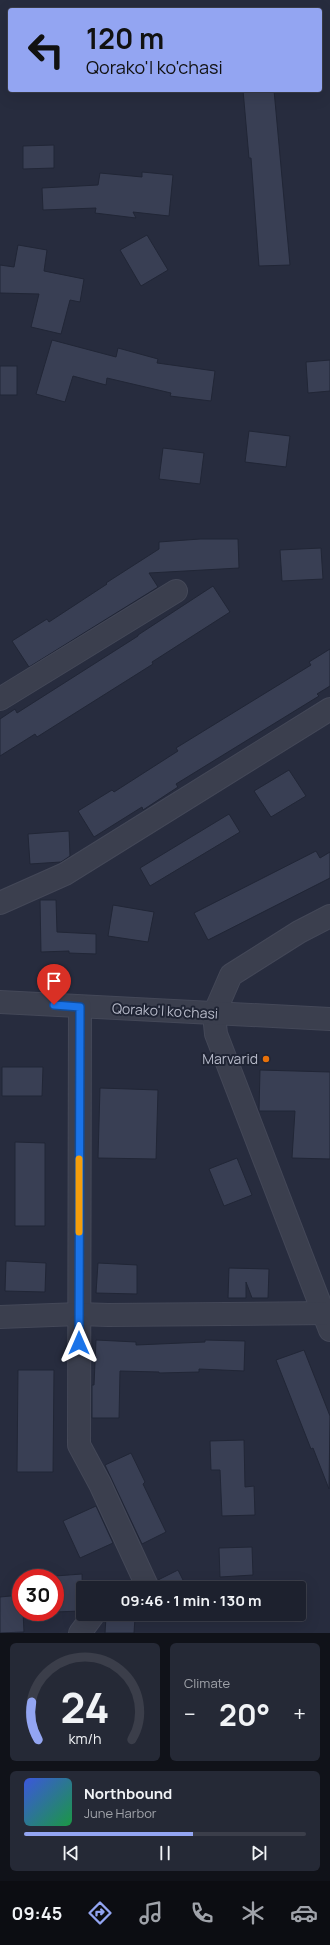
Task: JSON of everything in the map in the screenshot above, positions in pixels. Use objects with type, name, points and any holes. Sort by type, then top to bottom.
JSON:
[{"type":"street","points":[[0,699],[176,591]]},
{"type":"street","points":[[0,903],[65,874],[330,709]]},
{"type":"street","points":[[0,1317],[79,1314],[328,1318],[216,1034],[214,1014],[231,974],[299,932],[330,916]]},
{"type":"street","name":"Qorako'l ko'chasi","points":[[0,1002],[330,1019]]},
{"type":"street","points":[[80,1007],[79,1445],[100,1484],[145,1581]]},
{"type":"street","points":[[80,1633],[89,1621]]},
{"type":"building","points":[[243,92],[274,92],[290,265],[259,266],[251,158],[249,158]]},
{"type":"building","points":[[54,145],[54,168],[23,169],[23,146]]},
{"type":"building","points":[[142,172],[173,175],[169,216],[133,212],[136,218],[95,213],[96,208],[43,210],[42,188],[98,185],[100,173],[142,177]]},
{"type":"building","points":[[147,235],[168,270],[141,286],[120,250]]},
{"type":"building","points":[[18,245],[47,250],[44,271],[84,279],[80,302],[70,300],[61,334],[31,327],[39,294],[0,293],[0,265],[14,267]]},
{"type":"building","points":[[52,340],[116,357],[118,348],[158,359],[157,363],[215,371],[211,401],[170,396],[171,393],[107,378],[106,385],[73,376],[65,402],[36,394]]},
{"type":"building","points":[[330,360],[330,391],[308,393],[306,362]]},
{"type":"building","points":[[0,366],[17,366],[17,395],[0,395]]},
{"type":"building","points":[[249,431],[290,436],[286,467],[245,462]]},
{"type":"building","points":[[163,448],[204,453],[200,484],[159,479]]},
{"type":"building","points":[[200,539],[238,539],[239,568],[149,573],[158,587],[29,667],[12,641],[47,619],[49,622],[159,549],[159,542]]},
{"type":"building","points":[[321,548],[323,579],[282,581],[280,550]]},
{"type":"building","points":[[213,586],[230,612],[152,662],[153,664],[37,737],[35,734],[0,756],[0,719],[15,709],[17,713]]},
{"type":"building","points":[[330,649],[330,686],[317,694],[319,696],[176,784],[178,787],[143,810],[142,807],[94,837],[78,811],[112,790],[114,792],[178,751],[176,748],[311,665],[309,662]]},
{"type":"building","points":[[289,770],[306,796],[271,817],[254,791]]},
{"type":"building","points":[[229,814],[240,832],[150,886],[140,868]]},
{"type":"building","points":[[69,831],[70,856],[61,862],[30,864],[28,834]]},
{"type":"building","points":[[316,851],[320,858],[330,852],[330,878],[208,940],[194,913]]},
{"type":"building","points":[[40,900],[56,900],[57,932],[96,934],[96,954],[69,953],[69,951],[41,952]]},
{"type":"building","points":[[113,905],[154,912],[148,942],[108,936]]},
{"type":"building","points":[[2,1067],[43,1067],[42,1096],[2,1096]]},
{"type":"building","points":[[260,1070],[330,1072],[330,1159],[292,1158],[295,1111],[259,1111]]},
{"type":"building","points":[[100,1088],[158,1090],[156,1159],[98,1158]]},
{"type":"building","points":[[15,1142],[45,1143],[45,1226],[15,1226]]},
{"type":"building","points":[[237,1158],[252,1195],[224,1206],[209,1169]]},
{"type":"building","points":[[6,1261],[46,1263],[45,1292],[5,1291]]},
{"type":"building","points":[[98,1263],[137,1265],[137,1294],[96,1293]]},
{"type":"building","points":[[229,1268],[269,1269],[268,1298],[252,1298],[246,1282],[246,1298],[228,1298]]},
{"type":"building","points":[[96,1340],[136,1342],[136,1345],[205,1342],[205,1340],[245,1341],[244,1371],[199,1369],[199,1372],[159,1373],[120,1371],[119,1418],[92,1418],[92,1385],[94,1385]]},
{"type":"building","points":[[304,1350],[330,1416],[329,1489],[313,1448],[311,1449],[276,1360]]},
{"type":"building","points":[[18,1370],[54,1370],[53,1472],[17,1472]]},
{"type":"building","points":[[244,1440],[245,1487],[254,1486],[255,1515],[222,1516],[220,1470],[211,1470],[210,1441]]},
{"type":"building","points":[[131,1453],[145,1482],[143,1484],[166,1532],[142,1544],[105,1465]]},
{"type":"building","points":[[96,1506],[113,1543],[80,1558],[63,1521]]},
{"type":"building","points":[[252,1547],[253,1575],[220,1577],[219,1548]]},
{"type":"building","points":[[178,1570],[184,1581],[158,1581]]},
{"type":"building","points":[[82,1574],[82,1581],[76,1581],[76,1611],[64,1612],[64,1575]]},
{"type":"building","points":[[12,1596],[12,1621],[23,1621],[24,1632],[0,1633],[0,1597]]},
{"type":"building","points":[[106,1621],[135,1621],[134,1633],[105,1633]]},
{"type":"slow traffic","points":[[79,1159],[79,1232]]},
{"type":"place","name":"Marvarid","points":[[266,1059]]},
{"type":"route","points":[[54,1005],[80,1007],[79,1343]]}]
